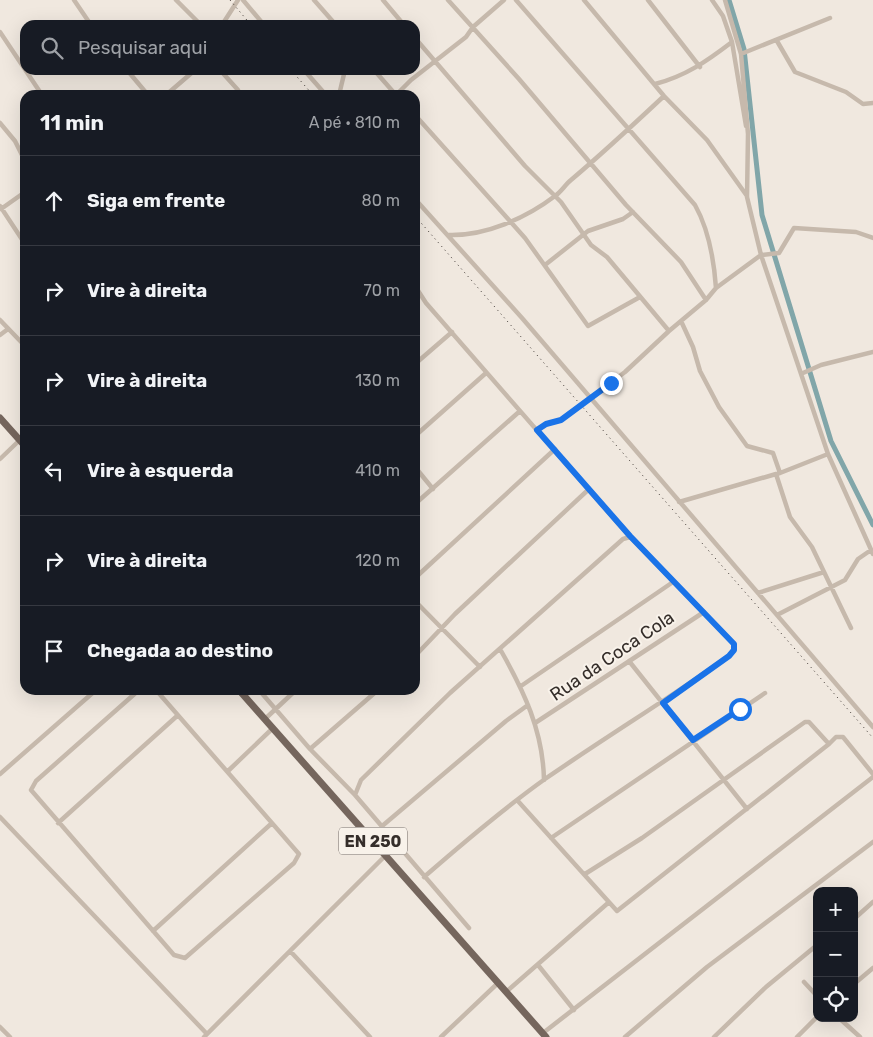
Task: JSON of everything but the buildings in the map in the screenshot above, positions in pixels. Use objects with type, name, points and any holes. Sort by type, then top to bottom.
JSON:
[{"type":"main road","points":[[0,418],[20,436]]},
{"type":"main road","name":"EN 250","points":[[243,695],[545,1035]]},
{"type":"street","points":[[74,0],[88,20]]},
{"type":"street","points":[[176,0],[196,20]]},
{"type":"street","points":[[225,20],[238,0]]},
{"type":"street","points":[[242,0],[260,20]]},
{"type":"street","points":[[314,0],[332,20]]},
{"type":"street","points":[[383,0],[400,20]]},
{"type":"street","points":[[448,0],[633,212],[681,262],[706,300]]},
{"type":"street","points":[[402,90],[466,37],[473,27],[504,0]]},
{"type":"street","points":[[516,0],[546,32],[592,90],[695,205],[704,225],[711,249],[716,288]]},
{"type":"street","points":[[584,0],[664,96],[707,140],[747,196]]},
{"type":"street","points":[[648,0],[700,67]]},
{"type":"street","points":[[712,0],[723,16],[732,42],[744,120],[748,134]]},
{"type":"street","points":[[725,0],[741,54],[748,134],[747,196],[761,255],[803,374],[828,454],[872,552],[856,562],[849,577],[777,615]]},
{"type":"street","points":[[741,54],[830,18]]},
{"type":"street","points":[[0,32],[20,62]]},
{"type":"street","points":[[655,84],[674,79],[700,67],[732,42],[738,40]]},
{"type":"street","points":[[777,41],[795,72],[846,92],[863,104],[873,103]]},
{"type":"street","points":[[420,44],[525,166],[556,196],[583,234],[607,257],[669,331]]},
{"type":"street","points":[[29,75],[39,90]]},
{"type":"street","points":[[131,75],[144,90]]},
{"type":"street","points":[[172,90],[189,75]]},
{"type":"street","points":[[224,75],[238,90]]},
{"type":"street","points":[[308,75],[322,90]]},
{"type":"street","points":[[341,90],[344,75]]},
{"type":"street","points":[[378,75],[392,90]]},
{"type":"street","points":[[449,235],[475,234],[510,221],[556,196],[664,96]]},
{"type":"street","points":[[420,121],[510,221],[545,265],[589,326],[640,297]]},
{"type":"street","points":[[0,123],[15,141],[20,151]]},
{"type":"street","points":[[20,195],[1,208],[20,236]]},
{"type":"street","points":[[420,204],[449,235],[873,727]]},
{"type":"street","points":[[545,265],[583,234],[623,219],[633,212]]},
{"type":"street","points":[[537,430],[546,424],[561,420],[625,372],[706,300],[716,288],[761,255],[780,252],[792,230],[796,228],[856,232],[873,238]]},
{"type":"street","points":[[420,294],[486,373],[630,536],[734,644],[734,650],[729,656],[663,703],[544,780],[517,800],[424,878]]},
{"type":"street","points":[[0,320],[20,341]]},
{"type":"street","points":[[681,321],[693,347],[700,371],[719,408],[747,446],[773,453],[790,517],[812,547],[851,628]]},
{"type":"street","points":[[0,335],[8,329]]},
{"type":"street","points":[[420,360],[452,332]]},
{"type":"street","points":[[803,374],[820,365],[873,352]]},
{"type":"street","points":[[420,432],[486,373]]},
{"type":"street","points":[[420,500],[520,411]]},
{"type":"street","points":[[0,460],[20,440]]},
{"type":"street","points":[[420,573],[554,449]]},
{"type":"street","points":[[678,502],[778,474],[828,454]]},
{"type":"street","points":[[420,473],[433,489]]},
{"type":"street","points":[[420,651],[455,614],[589,489]]},
{"type":"street","points":[[355,795],[362,780],[386,755],[584,572],[623,539],[630,536]]},
{"type":"street","points":[[758,594],[824,572]]},
{"type":"street","points":[[521,686],[673,582]]},
{"type":"street","points":[[420,606],[480,667]]},
{"type":"street","name":"Rua da Coca Cola","points":[[535,722],[704,612]]},
{"type":"street","points":[[500,649],[521,686],[535,722],[542,744],[544,780]]},
{"type":"street","points":[[629,661],[747,808]]},
{"type":"street","points":[[551,838],[765,693]]},
{"type":"street","points":[[0,774],[90,695]]},
{"type":"street","points":[[133,695],[32,784],[31,790],[33,795],[174,955],[180,958],[188,957],[294,863],[298,857],[298,851],[160,695]]},
{"type":"street","points":[[263,695],[355,795],[424,878],[469,928]]},
{"type":"street","points":[[264,718],[291,695]]},
{"type":"street","points":[[310,748],[372,695]]},
{"type":"street","points":[[381,827],[506,721],[528,705]]},
{"type":"street","points":[[58,823],[177,716]]},
{"type":"street","points":[[585,874],[806,722],[809,722],[829,744]]},
{"type":"street","points":[[228,771],[273,728]]},
{"type":"street","points":[[517,800],[585,874],[608,903],[618,910],[836,737],[843,737],[873,774]]},
{"type":"street","points":[[545,1035],[574,1010],[873,778]]},
{"type":"street","points":[[0,817],[206,1036],[386,855]]},
{"type":"street","points":[[153,931],[272,823]]},
{"type":"street","points":[[375,844],[387,833]]},
{"type":"street","points":[[625,1037],[707,967],[873,842]]},
{"type":"street","points":[[858,915],[873,902]]},
{"type":"street","points":[[506,992],[608,903]]},
{"type":"street","points":[[714,1037],[766,988],[813,948]]},
{"type":"street","points":[[291,952],[370,1037]]},
{"type":"street","points":[[538,965],[574,1010]]},
{"type":"street","points":[[858,981],[873,968]]},
{"type":"street","points":[[804,982],[813,992]]},
{"type":"street","points":[[441,1037],[498,983]]},
{"type":"street","points":[[797,1037],[813,1021]]},
{"type":"street","points":[[843,1022],[860,1037]]},
{"type":"street","points":[[0,1027],[10,1037]]},
{"type":"waterway","points":[[729,0],[744,49],[762,215],[831,441],[873,525]]},
{"type":"railway","points":[[230,0],[247,20]]},
{"type":"railway","points":[[295,75],[309,90]]},
{"type":"railway","points":[[420,222],[873,738]]},
{"type":"route","points":[[611,383],[561,420],[546,424],[537,430],[630,536],[734,644],[734,650],[729,656],[663,703],[693,740],[740,709]]}]
